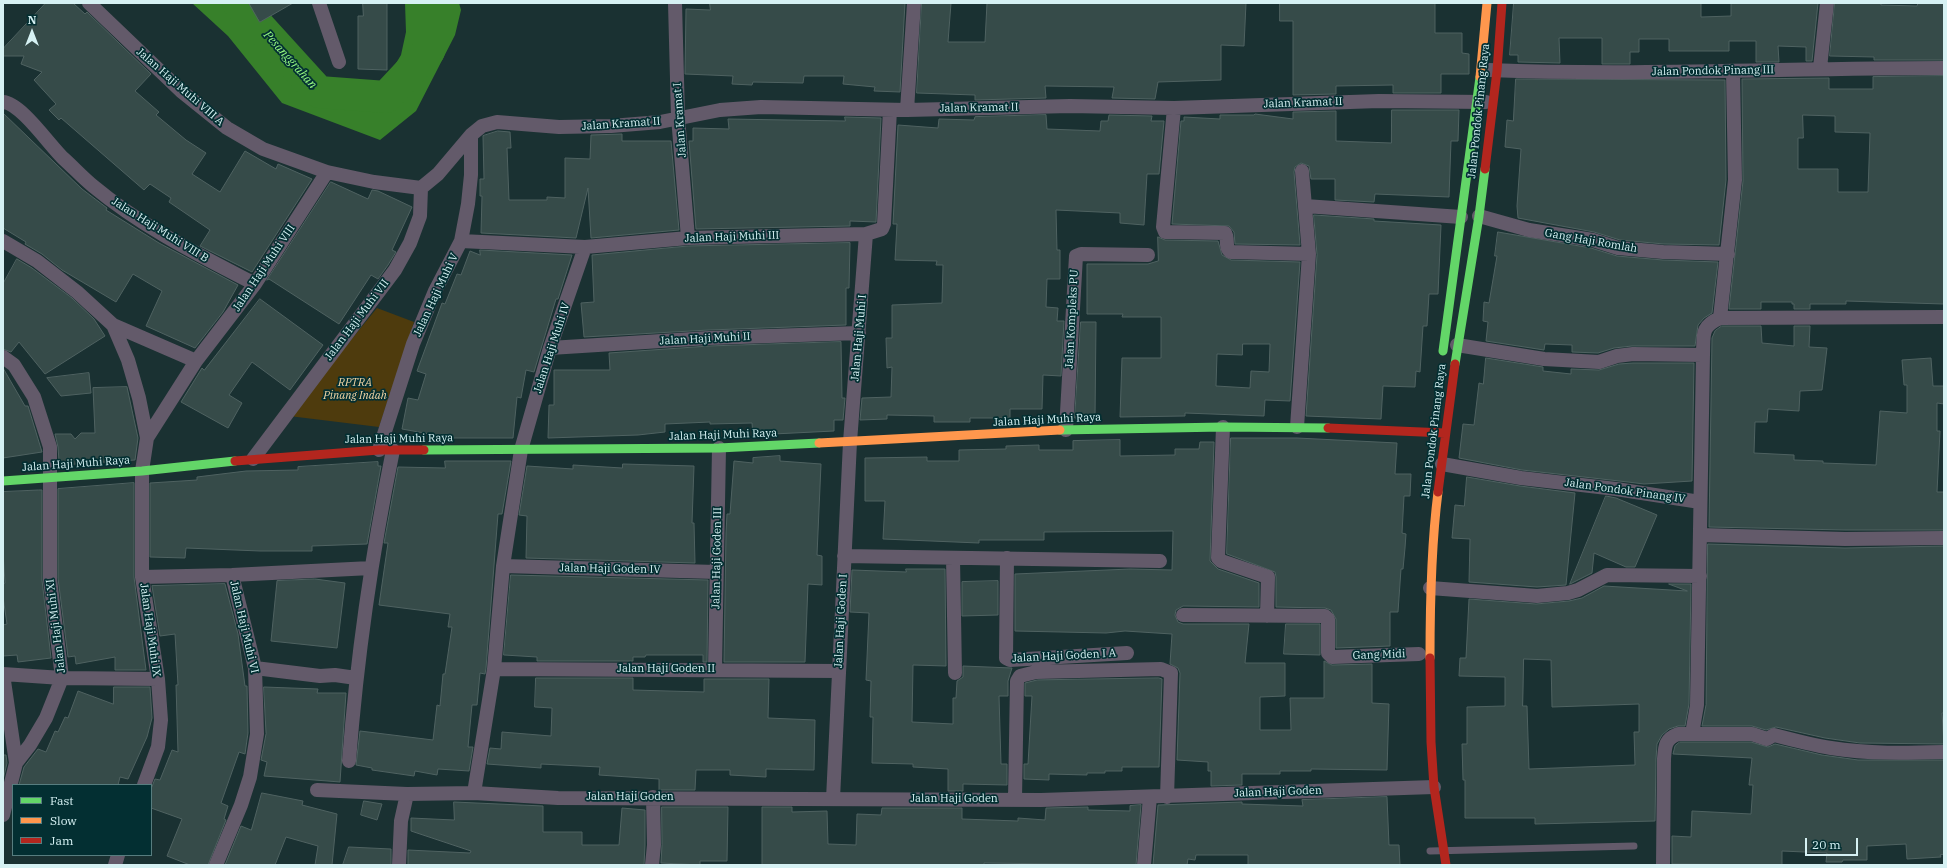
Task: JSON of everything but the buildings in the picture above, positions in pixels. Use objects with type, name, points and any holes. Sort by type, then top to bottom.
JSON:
[{"type":"street","name":"Jalan Haji Muhi VIII A","points":[[89,3],[181,91],[227,128],[263,149],[327,172],[374,182],[421,188]]},
{"type":"street","points":[[319,3],[339,62]]},
{"type":"street","name":"Jalan Kramat I","points":[[675,3],[678,117],[688,238]]},
{"type":"street","points":[[907,110],[914,3]]},
{"type":"street","name":"Jalan Pondok Pinang Raya","points":[[1442,357],[1478,102],[1487,3]]},
{"type":"street","name":"Jalan Pondok Pinang Raya","points":[[1446,865],[1425,787],[1430,681],[1424,588],[1433,535],[1457,345],[1469,282],[1479,216],[1497,71],[1502,3]]},
{"type":"street","points":[[1820,68],[1827,3]]},
{"type":"street","name":"Jalan Pondok Pinang III","points":[[1481,70],[1733,72],[1820,68],[1944,68]]},
{"type":"street","points":[[1720,318],[1735,180],[1733,72]]},
{"type":"street","name":"Jalan Kramat II","points":[[471,135],[482,126],[497,122],[559,127],[605,126],[660,122],[678,117],[720,110],[761,108],[907,110],[1070,106],[1174,108],[1379,101],[1493,103]]},
{"type":"street","name":"Jalan Haji Muhi VIII B","points":[[3,102],[9,102],[23,114],[57,152],[93,186],[130,214],[185,248],[255,284]]},
{"type":"street","points":[[1174,108],[1163,227],[1165,232],[1225,233],[1227,248],[1231,252],[1309,254]]},
{"type":"street","name":"Jalan Haji Muhi III","points":[[461,241],[585,247],[688,238],[866,234],[882,229],[884,224],[890,110]]},
{"type":"street","points":[[421,188],[438,174],[471,135]]},
{"type":"street","name":"Jalan Haji Muhi V","points":[[378,450],[412,344],[435,291],[461,241],[468,204],[471,175],[471,135]]},
{"type":"street","points":[[1297,427],[1309,254],[1302,171]]},
{"type":"street","name":"Jalan Haji Muhi VIII","points":[[147,438],[196,361],[255,284],[327,172]]},
{"type":"street","name":"Jalan Haji Muhi VII","points":[[253,459],[395,270],[410,243],[420,216],[421,188]]},
{"type":"street","points":[[1305,206],[1461,217]]},
{"type":"street","name":"Gang Haji Romlah","points":[[1479,216],[1529,230],[1593,240],[1618,248],[1663,252],[1728,254]]},
{"type":"street","name":"Jalan Haji Muhi I","points":[[850,442],[866,234]]},
{"type":"street","name":"Jalan Haji Muhi VIII","points":[[3,241],[37,261],[77,292],[113,325],[196,361]]},
{"type":"street","name":"Jalan Haji Muhi IV","points":[[521,450],[550,348],[585,247]]},
{"type":"street","name":"Jalan Kompleks PU","points":[[1066,430],[1076,256],[1081,254],[1148,255]]},
{"type":"street","points":[[1452,280],[1469,282]]},
{"type":"street","points":[[1700,502],[1703,355],[1705,330],[1710,322],[1720,318],[1944,317]]},
{"type":"street","name":"Jalan Haji Muhi VIII","points":[[113,325],[130,368],[139,398],[147,438],[142,471]]},
{"type":"street","name":"Jalan Haji Muhi II","points":[[550,348],[709,338],[859,333]]},
{"type":"street","points":[[1457,345],[1544,359],[1599,362],[1616,356],[1633,354],[1703,355]]},
{"type":"street","name":"Jalan Haji Muhi XI","points":[[3,356],[14,366],[34,397],[50,447],[50,579],[62,678],[158,679]]},
{"type":"street","points":[[1184,615],[1267,616],[1268,577],[1221,561],[1218,558],[1223,427]]},
{"type":"street","name":"Jalan Haji Muhi Raya","points":[[3,481],[142,471],[253,459],[378,450],[719,448],[1066,430],[1223,427],[1297,427],[1445,433]]},
{"type":"street","name":"Jalan Haji Goden I","points":[[833,799],[850,442]]},
{"type":"street","name":"Jalan Haji Goden III","points":[[715,669],[719,448]]},
{"type":"street","points":[[349,761],[356,678],[372,568],[393,450]]},
{"type":"street","points":[[474,793],[494,669],[503,566],[521,450]]},
{"type":"street","name":"Jalan Pondok Pinang IV","points":[[1442,464],[1521,478],[1616,489],[1700,502],[1697,705],[1692,734]]},
{"type":"street","name":"Jalan Haji Muhi IX","points":[[142,471],[142,577],[158,679],[161,720],[158,747],[144,784]]},
{"type":"street","points":[[1422,561],[1425,523]]},
{"type":"street","points":[[1700,535],[1845,539],[1944,538]]},
{"type":"street","points":[[844,556],[1160,561]]},
{"type":"street","points":[[952,558],[955,673]]},
{"type":"street","name":"Jalan Haji Goden I A","points":[[1007,558],[1006,658],[1010,660],[1127,653]]},
{"type":"street","name":"Jalan Haji Goden IV","points":[[503,566],[716,572]]},
{"type":"street","name":"Jalan Haji Muhi VI","points":[[142,577],[232,575],[372,568]]},
{"type":"street","name":"Jalan Haji Muhi VI","points":[[216,865],[241,805],[250,777],[257,734],[255,668],[232,575]]},
{"type":"street","points":[[1424,588],[1537,596],[1568,593],[1578,590],[1608,575],[1700,576]]},
{"type":"street","name":"Gang Midi","points":[[1267,616],[1327,617],[1328,653],[1332,657],[1419,654]]},
{"type":"street","points":[[255,668],[320,676],[335,675],[356,678]]},
{"type":"street","name":"Jalan Haji Goden II","points":[[494,669],[715,669],[838,671]]},
{"type":"street","points":[[1015,800],[1017,681],[1020,676],[1027,673],[1036,672],[1162,669],[1171,673],[1167,796]]},
{"type":"street","points":[[3,815],[16,763],[3,674],[62,678],[46,718],[30,745],[16,763]]},
{"type":"street","points":[[1663,865],[1666,744],[1668,739],[1672,736],[1678,734],[1752,734],[1766,738],[1774,735],[1849,750],[1888,753],[1944,752]]},
{"type":"street","name":"Jalan Haji Goden","points":[[317,790],[407,794],[474,793],[558,798],[653,797],[1015,800],[1150,797],[1425,787]]},
{"type":"street","points":[[399,865],[401,821],[407,794]]},
{"type":"street","points":[[652,865],[654,845],[653,797]]},
{"type":"street","points":[[1144,865],[1150,797]]},
{"type":"lane","points":[[1430,851],[1634,846]]},
{"type":"green space","name":"RPTRA Pinang Indah","points":[[377,308],[414,322],[379,427],[289,416]]},
{"type":"shaded area","points":[[192,3],[241,3],[299,71],[330,91],[362,97],[383,85],[401,55],[406,32],[405,3],[459,3],[461,10],[455,35],[416,111],[380,140],[282,103],[228,36]]},
{"type":"waterway","name":"Pesanggrahan","points":[[238,3],[319,92],[386,97],[429,51],[429,3]]},
{"type":"traffic: fast","points":[[1443,351],[1480,77]]},
{"type":"traffic: fast","points":[[1455,364],[1479,216],[1485,169]]},
{"type":"traffic: fast","points":[[1060,430],[1223,427],[1328,428]]},
{"type":"traffic: fast","points":[[424,450],[719,448],[819,443]]},
{"type":"traffic: fast","points":[[3,481],[142,471],[235,461]]},
{"type":"traffic: slow","points":[[1480,77],[1487,3]]},
{"type":"traffic: slow","points":[[819,443],[1060,430]]},
{"type":"traffic: slow","points":[[1430,658],[1431,575],[1438,492]]},
{"type":"traffic: jam","points":[[1485,169],[1497,71],[1502,3]]},
{"type":"traffic: jam","points":[[1438,492],[1455,364]]},
{"type":"traffic: jam","points":[[1328,428],[1445,433]]},
{"type":"traffic: jam","points":[[235,461],[379,450],[424,450]]},
{"type":"traffic: jam","points":[[1430,658],[1431,742],[1434,787],[1446,865]]}]
